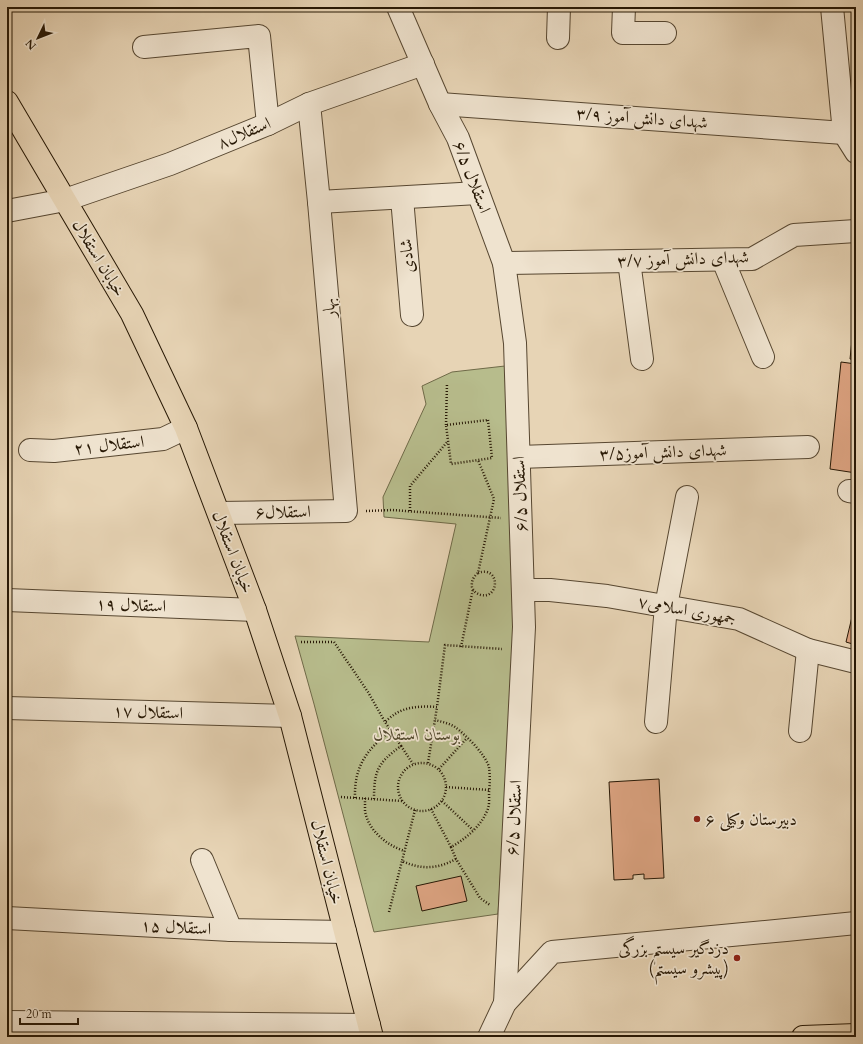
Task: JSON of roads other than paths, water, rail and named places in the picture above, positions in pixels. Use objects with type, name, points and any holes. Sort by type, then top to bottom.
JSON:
[{"type":"main road","name":"خیابان استقلال","points":[[7,102],[132,314],[186,428],[255,610],[290,716],[371,1031]]},
{"type":"main road","points":[[803,1037],[856,1035]]},
{"type":"street","name":"استقلال ۶/۵","points":[[398,7],[440,104],[458,138],[504,263],[515,343],[524,627],[505,1003]]},
{"type":"street","points":[[558,38],[559,7]]},
{"type":"street","points":[[624,7],[623,32],[665,33]]},
{"type":"street","points":[[832,7],[844,133],[856,152]]},
{"type":"street","points":[[144,48],[259,36],[268,124]]},
{"type":"street","name":"استقلال۸","points":[[7,211],[65,200],[170,164],[268,124],[309,104],[423,64]]},
{"type":"street","name":"بهار","points":[[309,104],[346,511]]},
{"type":"street","name":"شهدای دانش آموز ۳/۹","points":[[440,104],[844,133]]},
{"type":"street","points":[[319,202],[478,193]]},
{"type":"street","name":"شادی","points":[[402,198],[412,315]]},
{"type":"street","name":"شهدای دانش آموز ۳/۷","points":[[504,263],[752,259],[794,235],[856,231]]},
{"type":"street","points":[[723,260],[763,357]]},
{"type":"street","points":[[629,261],[642,359]]},
{"type":"street","name":"استقلال ۲۱","points":[[30,450],[54,450],[163,440],[186,428]]},
{"type":"street","name":"شهدای دانش آموز۳/۵","points":[[519,457],[808,447]]},
{"type":"street","points":[[656,722],[666,606],[687,497]]},
{"type":"street","name":"استقلال۶","points":[[219,513],[346,511]]},
{"type":"street","name":"جمهوری اسلامی۷","points":[[523,590],[550,590],[607,596],[739,619],[808,650],[856,662]]},
{"type":"street","name":"استقلال ۱۹","points":[[7,600],[255,610]]},
{"type":"street","points":[[800,731],[808,650]]},
{"type":"street","name":"استقلال ۱۷","points":[[7,708],[290,716]]},
{"type":"street","points":[[202,860],[231,930]]},
{"type":"street","name":"استقلال ۱۵","points":[[7,918],[231,930],[345,932]]},
{"type":"street","points":[[489,1037],[505,1003],[552,952],[856,923]]},
{"type":"street","points":[[7,1022],[371,1031]]},
{"type":"place","name":"دبیرستان وکیلی ۶","points":[[697,819]]},
{"type":"place","name":"دزدگیر سیستم بزرگی (پیشرو سیستم)","points":[[737,958]]},
{"type":"park label","name":"بوستان استقلال","points":[[417,734]]}]
